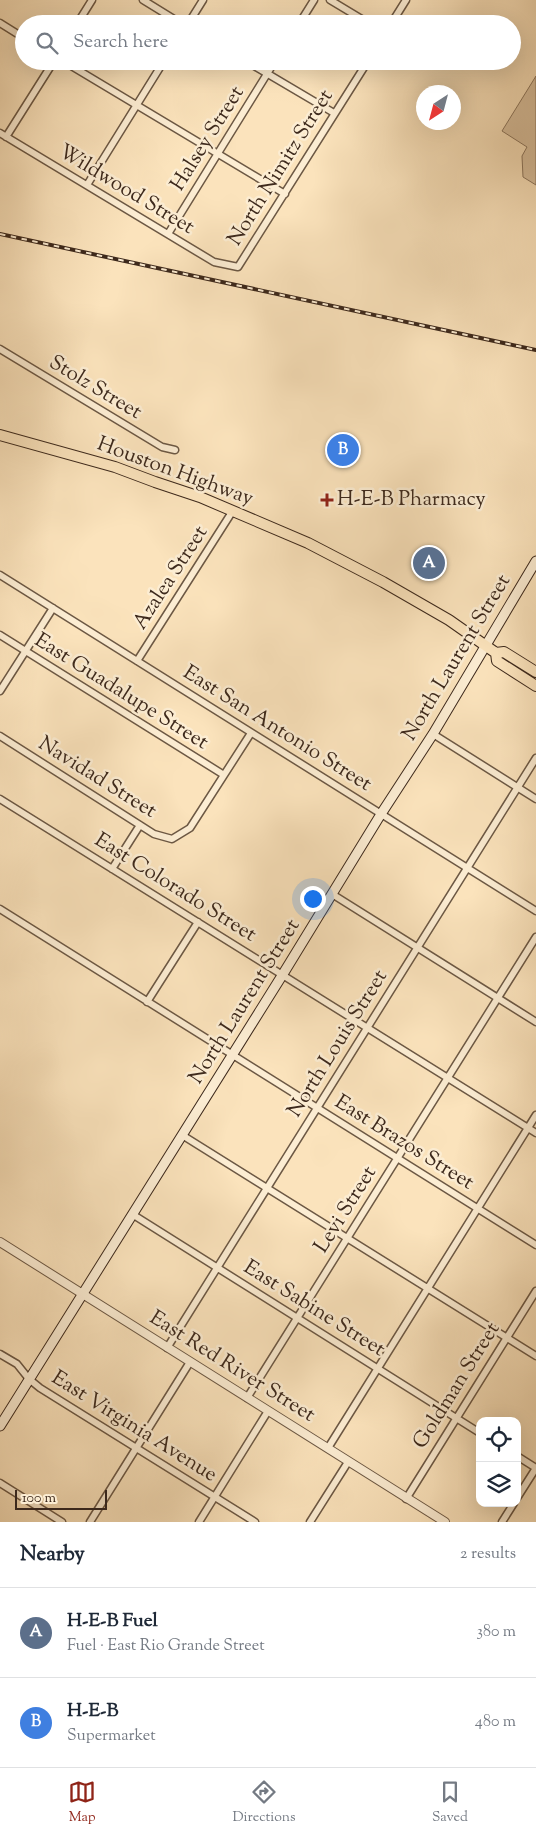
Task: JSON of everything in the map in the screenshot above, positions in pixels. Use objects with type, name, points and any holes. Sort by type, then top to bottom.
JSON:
[{"type":"main road","name":"Houston Highway","points":[[0,435],[115,467],[200,496],[232,512],[308,543],[383,582],[449,620],[496,653]]},
{"type":"main road","name":"North Laurent Street","points":[[0,1426],[381,814],[433,734],[535,566]]},
{"type":"main road","points":[[536,672],[504,652],[496,653],[497,661],[536,686]]},
{"type":"street","points":[[83,15],[92,0]]},
{"type":"street","points":[[143,0],[167,15]]},
{"type":"street","points":[[194,15],[203,0]]},
{"type":"street","points":[[305,15],[314,0]]},
{"type":"street","points":[[330,0],[355,15]]},
{"type":"street","points":[[397,15],[406,0]]},
{"type":"street","points":[[0,23],[15,32]]},
{"type":"street","points":[[3,135],[48,70]]},
{"type":"street","points":[[78,70],[285,194]]},
{"type":"street","points":[[87,185],[158,70]]},
{"type":"street","points":[[261,70],[334,113]]},
{"type":"street","name":"Halsey Street","points":[[168,234],[270,70]]},
{"type":"street","name":"North Nimitz Street","points":[[238,267],[362,70]]},
{"type":"street","name":"Wildwood Street","points":[[3,135],[214,262],[238,267]]},
{"type":"street","name":"Stolz Street","points":[[0,350],[162,447],[176,450]]},
{"type":"street","name":"Azalea Street","points":[[137,661],[232,512]]},
{"type":"street","name":"East San Antonio Street","points":[[0,575],[536,911]]},
{"type":"street","points":[[0,691],[53,608]]},
{"type":"street","name":"East Guadalupe Street","points":[[0,635],[224,776]]},
{"type":"street","points":[[224,776],[252,733]]},
{"type":"street","points":[[433,734],[536,799]]},
{"type":"street","name":"Navidad Street","points":[[0,736],[163,838],[172,839],[190,828],[224,776]]},
{"type":"street","name":"North Louis Street","points":[[167,1348],[536,758]]},
{"type":"street","name":"East Colorado Street","points":[[0,799],[536,1133]]},
{"type":"street","points":[[112,869],[140,825]]},
{"type":"street","points":[[332,894],[536,1022]]},
{"type":"street","name":"East Brazos Street","points":[[0,909],[536,1245]]},
{"type":"street","points":[[147,1002],[198,922]]},
{"type":"street","name":"Levi Street","points":[[247,1398],[536,937]]},
{"type":"street","points":[[328,1448],[536,1115]]},
{"type":"street","points":[[182,1135],[536,1356]]},
{"type":"street","name":"East Sabine Street","points":[[132,1214],[476,1430]]},
{"type":"street","name":"East Red River Street","points":[[0,1242],[445,1522]]},
{"type":"street","name":"Goldman Street","points":[[406,1498],[536,1292]]},
{"type":"street","name":"East Virginia Avenue","points":[[0,1354],[17,1364],[29,1379],[40,1388],[256,1522]]},
{"type":"street","points":[[90,1522],[135,1447],[190,1362]]},
{"type":"street","points":[[199,1522],[268,1411]]},
{"type":"street","points":[[521,1459],[536,1468],[521,1492]]},
{"type":"street","points":[[310,1522],[348,1462]]},
{"type":"street","points":[[0,1484],[62,1522]]},
{"type":"street","points":[[502,1522],[511,1507]]},
{"type":"shaded area","points":[[536,76],[536,185],[523,177],[522,156],[527,147],[502,131]]},
{"type":"railway","points":[[0,234],[536,350]]},
{"type":"place","name":"H-E-B","points":[[343,450]]},
{"type":"place","name":"H-E-B Pharmacy","points":[[327,500]]},
{"type":"place","name":"H-E-B Fuel","points":[[429,563]]}]
